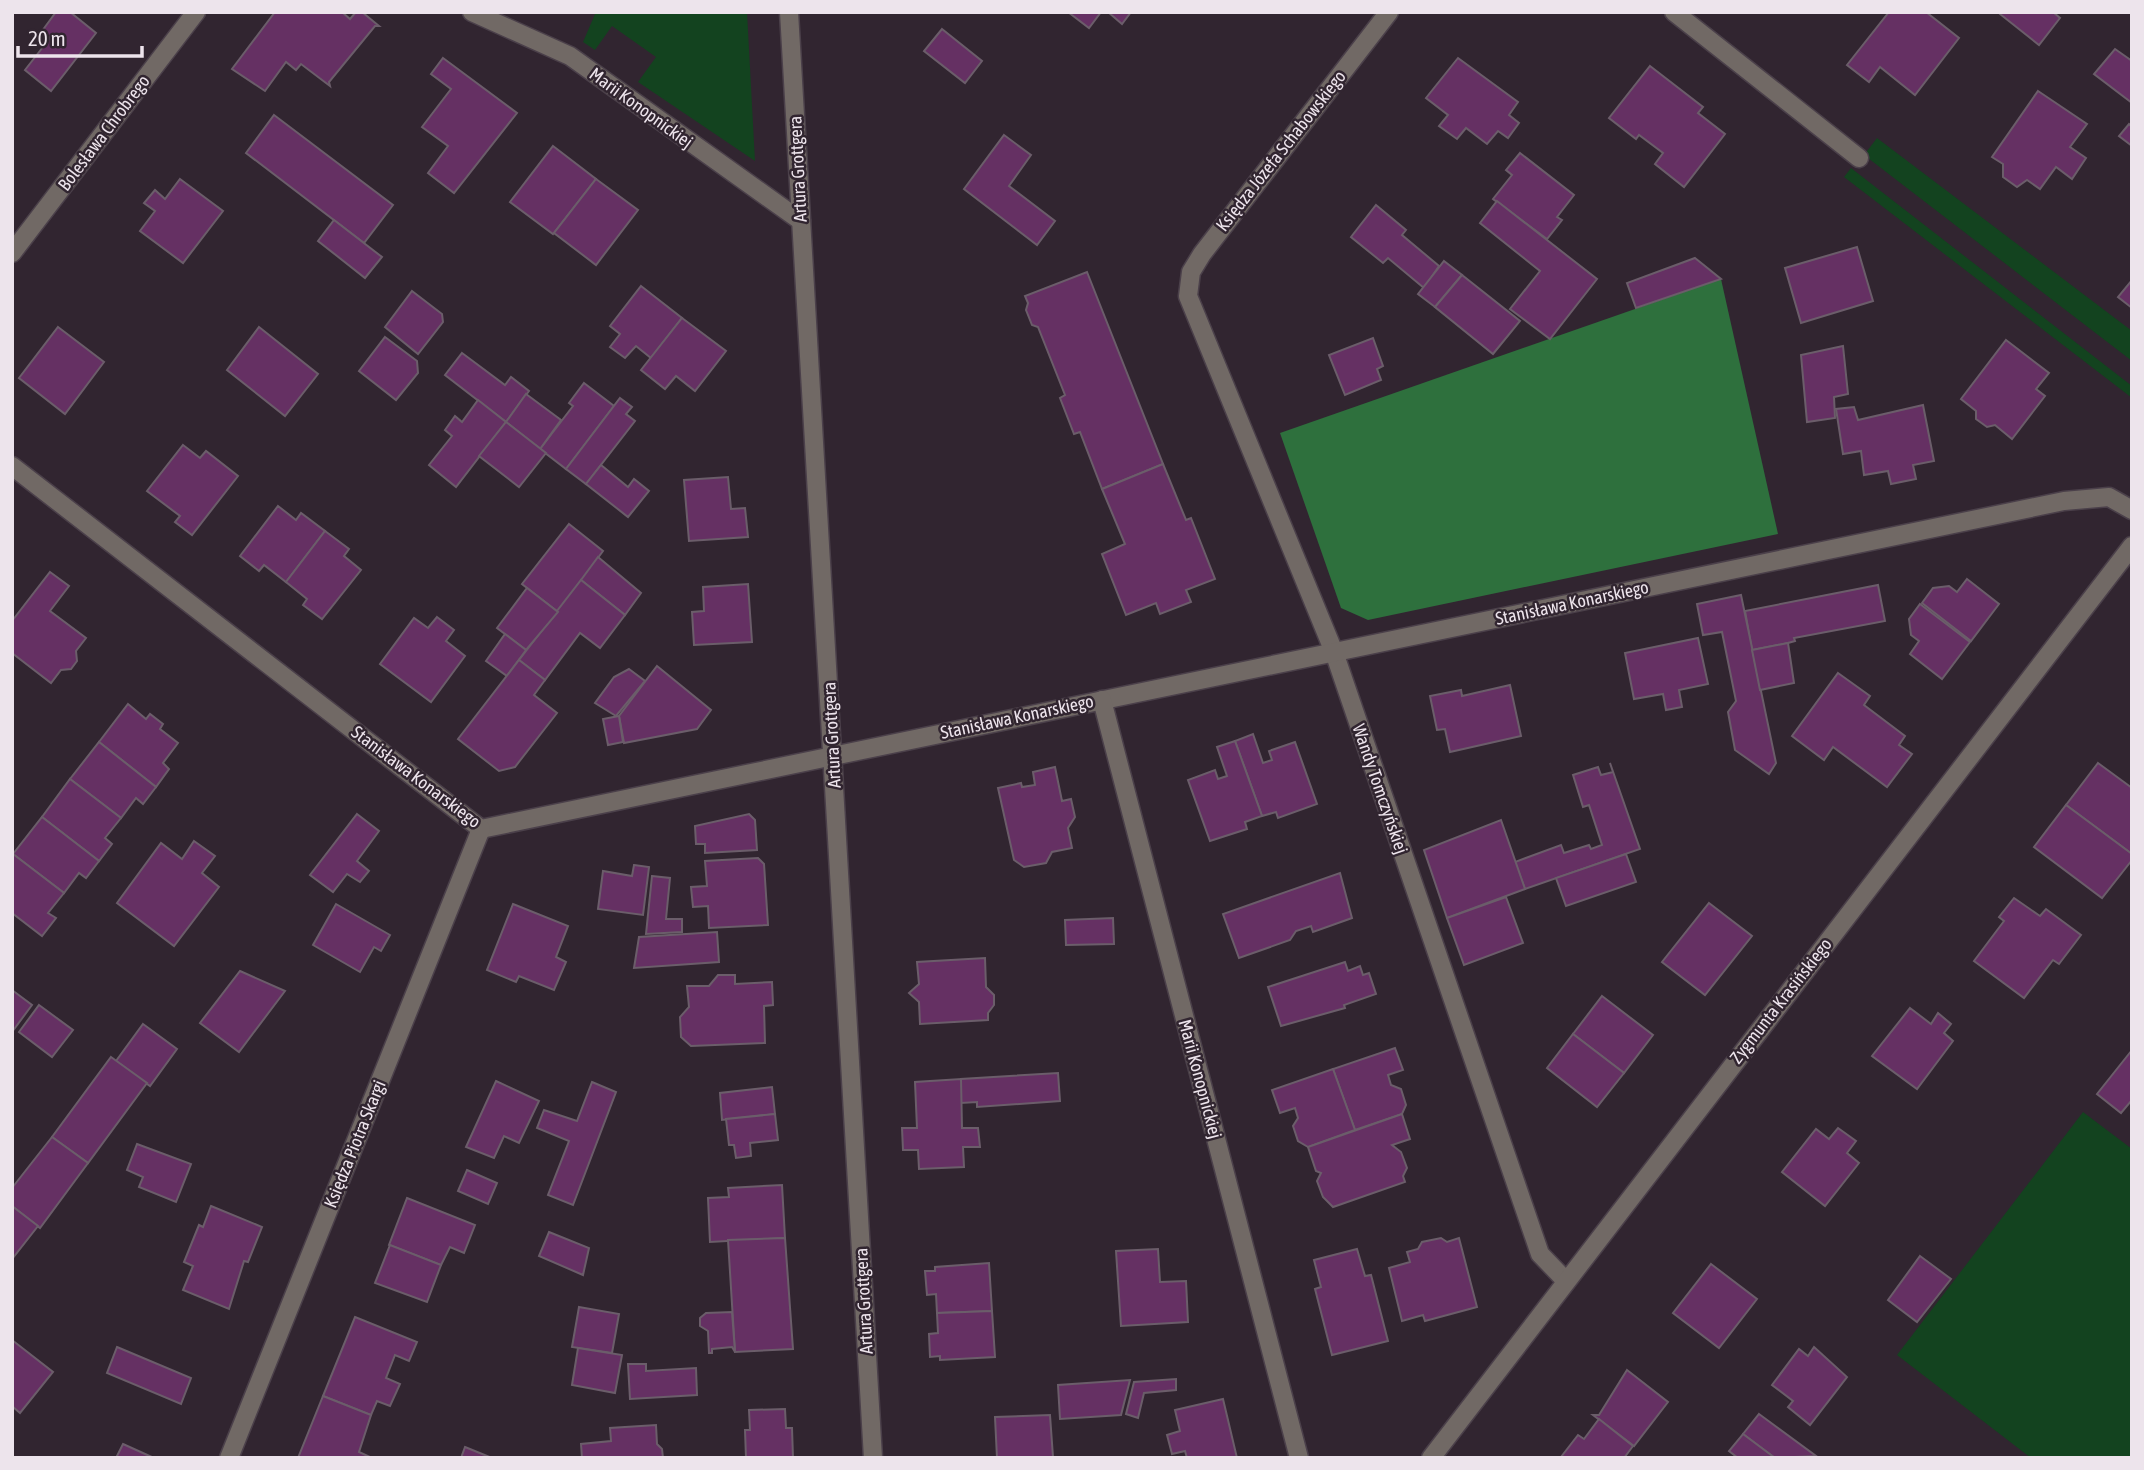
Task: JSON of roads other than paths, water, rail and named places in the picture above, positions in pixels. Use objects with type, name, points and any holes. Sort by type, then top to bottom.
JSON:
[{"type":"street","name":"Bolesława Chrobrego","points":[[12,253],[196,12]]},
{"type":"street","name":"Marii Konopnickiej","points":[[472,12],[570,56],[801,221]]},
{"type":"street","name":"Artura Grottgera","points":[[789,12],[873,1458]]},
{"type":"street","name":"Księdza Józefa Schabowskiego","points":[[1188,296],[1191,272],[1202,254],[1389,12]]},
{"type":"street","points":[[1674,12],[1859,158]]},
{"type":"street","name":"Wandy Tomczyńskiej","points":[[1188,296],[1334,652],[1540,1254],[1566,1281]]},
{"type":"street","name":"Stanisława Konarskiego","points":[[12,466],[481,829],[2064,501],[2109,497],[2132,510]]},
{"type":"street","name":"Zygmunta Krasińskiego","points":[[1431,1458],[2132,546]]},
{"type":"street","name":"Marii Konopnickiej","points":[[1102,700],[1299,1458]]},
{"type":"street","name":"Księdza Piotra Skargi","points":[[229,1458],[481,829]]}]
